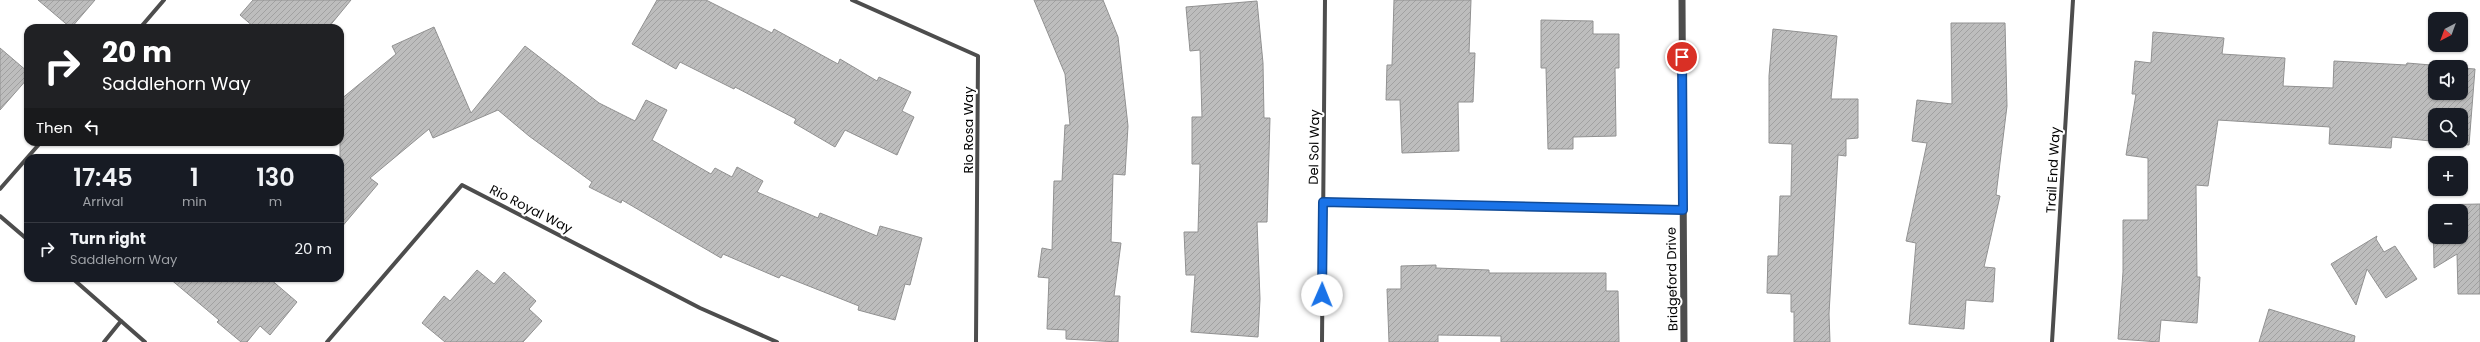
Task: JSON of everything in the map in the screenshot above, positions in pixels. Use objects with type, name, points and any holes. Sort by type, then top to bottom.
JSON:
[{"type":"street","points":[[143,24],[164,0]]},
{"type":"street","name":"Rio Rosa Way","points":[[852,0],[978,56],[976,342]]},
{"type":"street","name":"Del Sol Way","points":[[1322,342],[1325,0]]},
{"type":"street","name":"Bridgeford Drive","points":[[1682,0],[1684,342]]},
{"type":"street","name":"Trail End Way","points":[[2052,342],[2073,0]]},
{"type":"street","points":[[31,154],[38,146]]},
{"type":"street","points":[[0,189],[24,161]]},
{"type":"street","name":"Rio Royal Way","points":[[327,342],[462,185],[700,308],[777,342]]},
{"type":"street","points":[[1323,202],[1683,210]]},
{"type":"street","points":[[0,216],[24,237]]},
{"type":"street","points":[[77,282],[145,342]]},
{"type":"street","points":[[104,342],[121,321]]},
{"type":"building","points":[[38,0],[95,0],[74,24],[66,24]]},
{"type":"building","points":[[253,0],[351,0],[331,24],[250,24],[240,15]]},
{"type":"building","points":[[657,0],[706,0],[772,33],[774,29],[838,64],[840,59],[877,81],[879,77],[911,92],[902,111],[914,117],[897,155],[845,130],[835,147],[794,123],[796,119],[735,87],[734,89],[680,62],[676,69],[632,44]]},
{"type":"building","points":[[1034,0],[1103,0],[1118,37],[1128,126],[1125,175],[1113,174],[1111,242],[1121,243],[1114,296],[1120,296],[1118,342],[1066,339],[1066,330],[1047,329],[1049,278],[1038,277],[1042,248],[1052,250],[1054,181],[1062,181],[1065,125],[1070,125],[1065,74]]},
{"type":"building","points":[[1394,0],[1471,0],[1469,53],[1475,53],[1473,102],[1458,102],[1459,151],[1402,153],[1400,100],[1386,100],[1387,65],[1392,65]]},
{"type":"building","points":[[1257,1],[1263,63],[1264,118],[1270,118],[1267,222],[1257,222],[1260,299],[1258,337],[1191,332],[1195,275],[1186,275],[1184,232],[1198,232],[1200,164],[1192,164],[1192,117],[1202,117],[1200,50],[1190,51],[1186,7]]},
{"type":"building","points":[[1541,20],[1593,21],[1593,34],[1619,34],[1619,68],[1615,68],[1616,136],[1573,137],[1573,149],[1548,149],[1546,68],[1541,68]]},
{"type":"building","points":[[1951,23],[2005,23],[2007,106],[1996,195],[2000,196],[1984,267],[1995,268],[1993,302],[1966,300],[1964,329],[1909,324],[1916,243],[1906,241],[1927,143],[1912,141],[1917,100],[1952,104]]},
{"type":"building","points":[[434,27],[471,113],[525,46],[599,103],[635,121],[646,100],[667,110],[652,140],[711,174],[715,168],[732,177],[737,167],[763,181],[757,192],[818,218],[820,213],[877,236],[880,226],[922,238],[910,285],[905,284],[895,320],[858,310],[859,306],[781,275],[779,278],[723,254],[721,258],[622,200],[621,203],[589,187],[592,182],[529,136],[498,110],[433,138],[429,129],[370,178],[378,184],[344,224],[344,154],[340,154],[340,146],[344,146],[344,97],[396,54],[392,46]]},
{"type":"building","points":[[1773,29],[1837,36],[1831,99],[1858,99],[1858,138],[1846,139],[1846,156],[1838,155],[1829,314],[1830,342],[1794,342],[1794,312],[1791,312],[1791,294],[1767,293],[1768,256],[1778,256],[1780,196],[1791,196],[1792,144],[1769,143],[1769,76]]},
{"type":"building","points":[[2153,32],[2224,38],[2222,54],[2285,58],[2283,86],[2333,88],[2334,61],[2428,65],[2428,100],[2468,100],[2468,68],[2475,69],[2469,145],[2468,108],[2428,108],[2428,141],[2392,137],[2391,148],[2329,144],[2330,127],[2218,120],[2208,186],[2196,185],[2197,277],[2200,277],[2197,323],[2161,320],[2159,342],[2118,339],[2123,272],[2123,220],[2148,220],[2148,158],[2126,155],[2136,94],[2132,94],[2135,61],[2151,63]]},
{"type":"building","points":[[0,48],[24,69],[24,83],[0,110]]},
{"type":"building","points":[[2468,204],[2480,204],[2480,294],[2458,294],[2457,254],[2434,268],[2434,244],[2468,244]]},
{"type":"building","points":[[2377,236],[2376,239],[2384,252],[2395,246],[2417,279],[2386,298],[2367,269],[2356,305],[2331,264]]},
{"type":"building","points":[[1436,265],[1436,268],[1489,270],[1489,273],[1606,273],[1606,291],[1618,291],[1619,342],[1501,342],[1501,336],[1438,335],[1438,342],[1389,342],[1387,289],[1401,289],[1401,266]]},
{"type":"building","points":[[477,270],[494,284],[504,272],[536,301],[529,309],[542,321],[523,342],[445,342],[422,323],[444,296],[450,301]]},
{"type":"building","points":[[174,282],[274,282],[297,302],[270,335],[260,326],[247,342],[241,342],[217,322],[219,320]]},
{"type":"building","points":[[2269,309],[2355,336],[2354,342],[2259,342]]},
{"type":"route","points":[[1322,295],[1323,202],[1683,210],[1682,57]]}]
